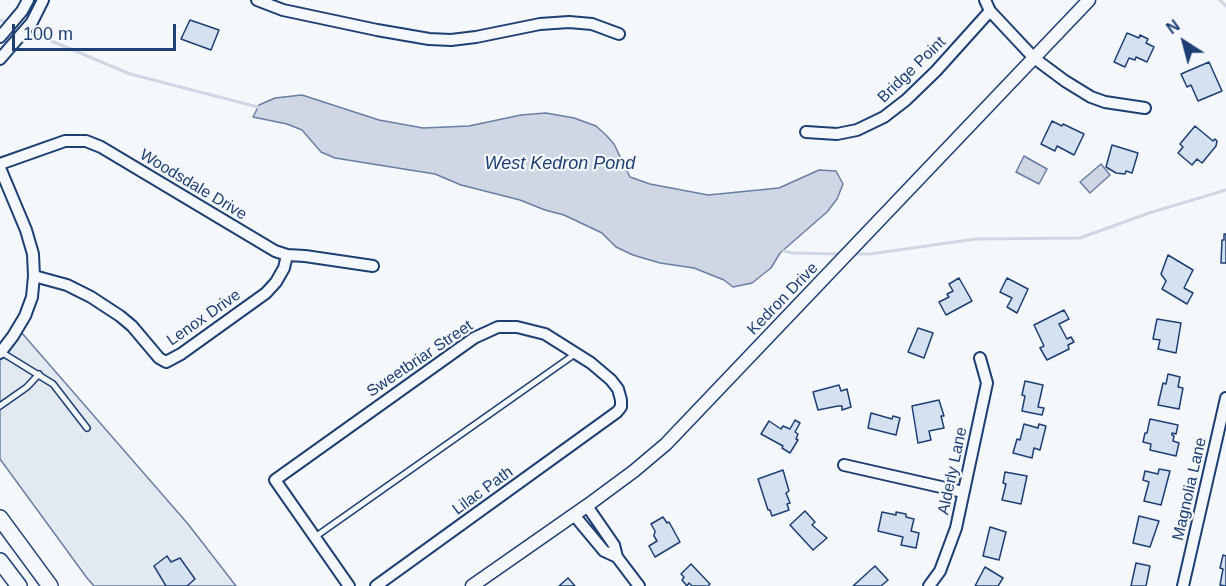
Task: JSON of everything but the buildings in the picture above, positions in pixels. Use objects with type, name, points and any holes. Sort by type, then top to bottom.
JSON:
[{"type":"main road","points":[[0,518],[50,586]]},
{"type":"main road","points":[[0,561],[19,586]]},
{"type":"street","points":[[0,37],[22,11],[28,0]]},
{"type":"street","points":[[0,59],[32,21],[43,0]]},
{"type":"street","points":[[257,0],[283,10],[429,39],[468,38],[540,24],[568,22],[592,24],[619,34]]},
{"type":"street","points":[[985,0],[990,11],[1034,58],[1065,81],[1091,97],[1115,104],[1145,108]]},
{"type":"street","name":"Kedron Drive","points":[[471,586],[587,506],[634,471],[672,438],[1089,0]]},
{"type":"street","name":"Bridge Point","points":[[806,132],[837,134],[857,130],[884,117],[906,100],[936,71],[990,11]]},
{"type":"street","name":"Woodsdale Drive","points":[[0,166],[65,141],[86,141],[101,147],[259,242],[287,255],[374,266]]},
{"type":"street","points":[[0,166],[26,230],[33,254],[34,276],[32,297],[25,316],[0,352]]},
{"type":"street","name":"Lenox Drive","points":[[34,276],[67,285],[120,316],[132,326],[159,358],[166,362],[181,354],[266,293],[284,268],[287,255]]},
{"type":"street","name":"Sweetbriar Street","points":[[314,538],[274,480],[482,333],[498,327],[530,330],[545,334],[576,353],[612,380],[618,389],[621,407],[607,421]]},
{"type":"street","name":"Alderly Lane","points":[[929,586],[940,571],[956,528],[987,383],[980,358]]},
{"type":"street","name":"Magnolia Lane","points":[[1183,586],[1226,399]]},
{"type":"street","name":"Lilac Path","points":[[376,586],[607,421]]},
{"type":"street","points":[[844,465],[963,492]]},
{"type":"street","points":[[587,506],[614,545],[617,557],[639,586]]},
{"type":"street","points":[[574,515],[604,551],[617,557]]},
{"type":"street","points":[[314,538],[349,586]]},
{"type":"lane","points":[[0,352],[39,374],[62,394],[87,428]]},
{"type":"lane","points":[[314,538],[576,353]]},
{"type":"lane","points":[[0,406],[27,387],[39,374]]},
{"type":"shaded area","points":[[21,332],[188,524],[236,586],[94,586],[87,578],[0,459],[0,351]]},
{"type":"water","name":"West Kedron Pond","points":[[302,95],[379,120],[423,128],[469,126],[521,115],[546,113],[574,118],[596,126],[606,135],[614,144],[630,177],[650,184],[708,195],[779,188],[819,170],[836,171],[843,184],[837,199],[827,212],[780,253],[771,268],[752,283],[733,287],[724,280],[694,268],[660,263],[633,255],[616,247],[602,233],[564,215],[520,200],[461,185],[435,174],[335,158],[321,152],[302,130],[287,124],[253,117],[259,105],[275,98]]},
{"type":"water","points":[[1024,156],[1047,169],[1039,184],[1016,172]]},
{"type":"water","points":[[1101,164],[1110,175],[1090,193],[1080,182]]},
{"type":"waterway","points":[[1220,0],[1226,6]]},
{"type":"waterway","points":[[0,20],[8,23]]},
{"type":"waterway","points":[[30,32],[130,74],[258,107]]},
{"type":"waterway","points":[[854,254],[870,254],[976,239],[1080,238],[1149,213],[1226,190]]},
{"type":"waterway","points":[[784,251],[842,254]]}]
